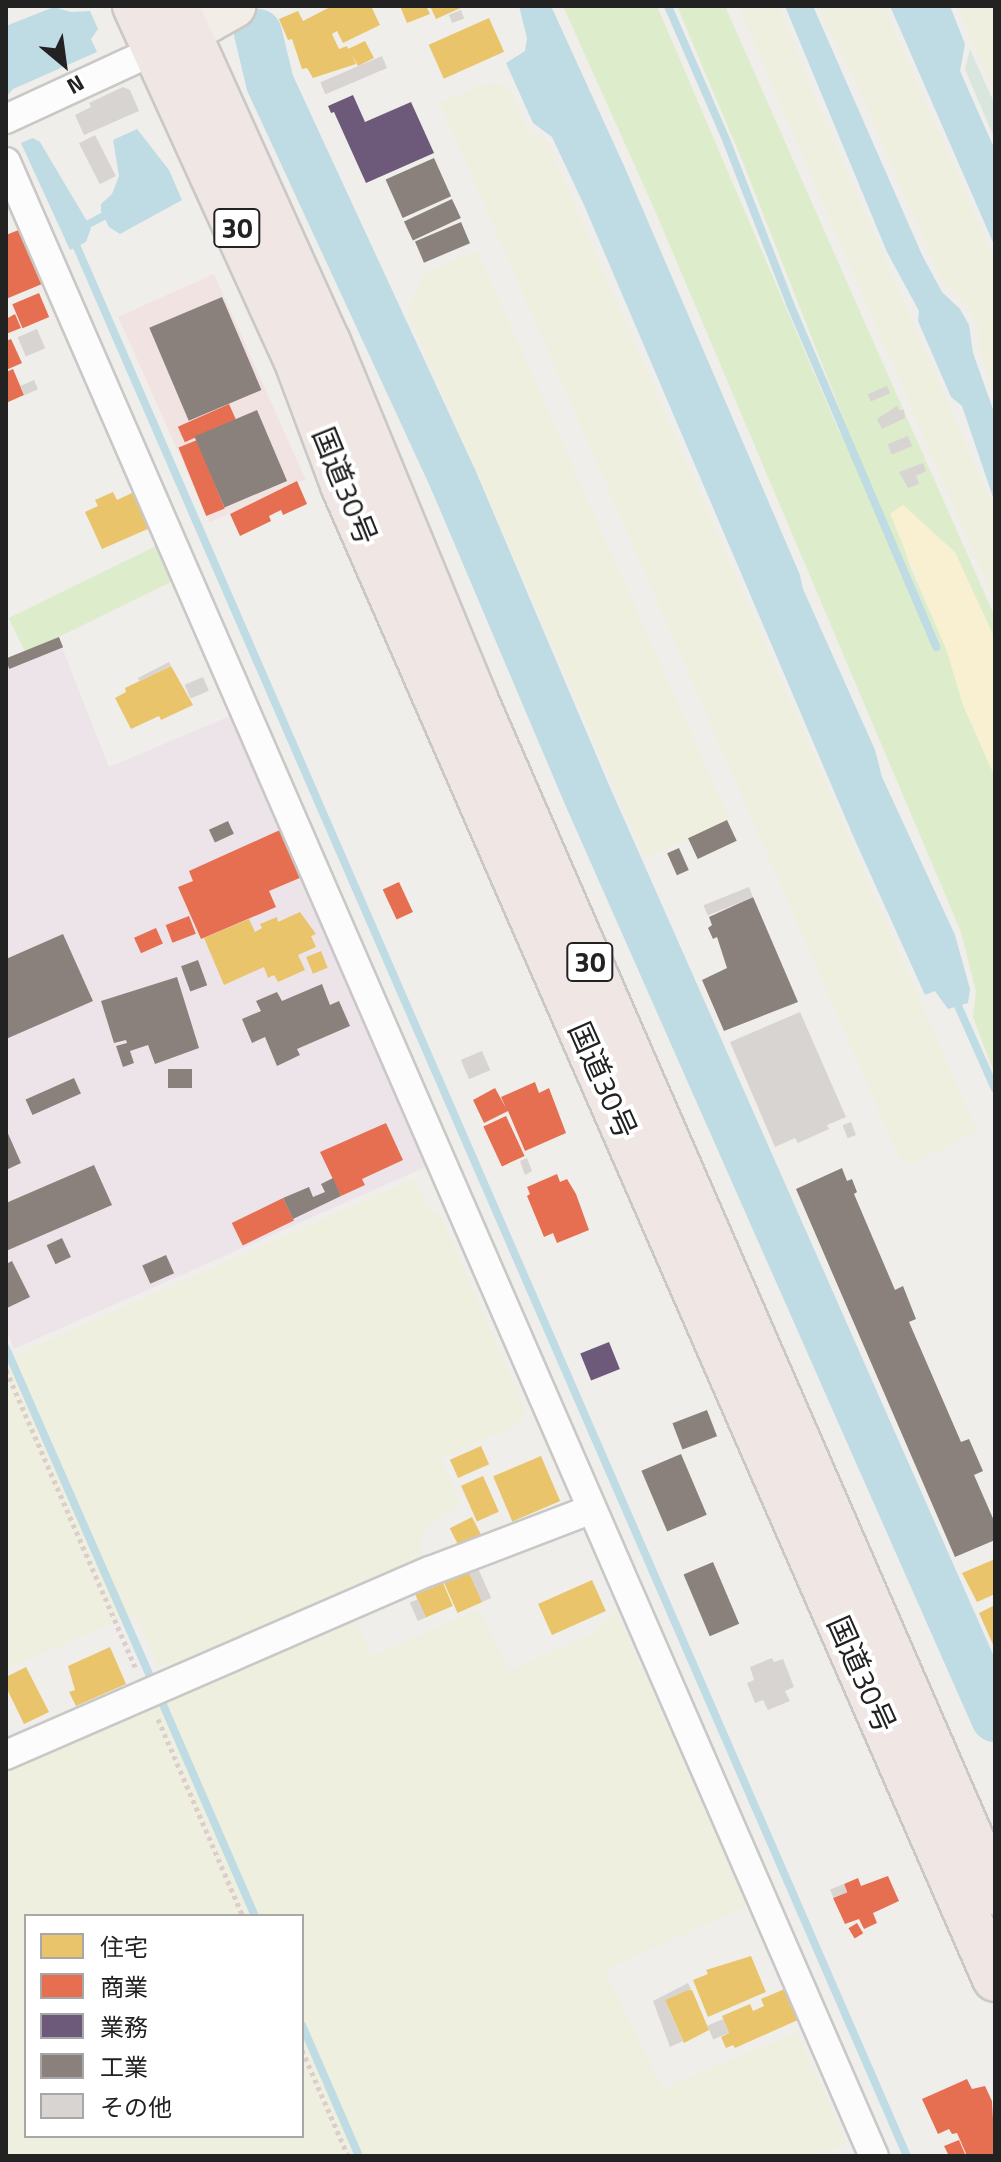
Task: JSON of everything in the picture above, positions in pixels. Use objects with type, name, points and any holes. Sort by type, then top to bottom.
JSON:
[{"type":"highway","name":"国道30号","points":[[135,6],[173,29],[328,342],[481,714],[995,1893]]},
{"type":"highway","name":"国道30号","points":[[173,29],[343,485],[995,1979]]},
{"type":"main road","points":[[173,29],[233,6]]},
{"type":"street","points":[[6,119],[173,29]]},
{"type":"street","points":[[6,162],[874,2156]]},
{"type":"street","points":[[6,1755],[430,1571],[592,1509]]},
{"type":"path","points":[[6,1370],[242,1914]]},
{"type":"path","points":[[304,2055],[348,2156]]},
{"type":"shaded area","points":[[970,49],[995,105],[995,140],[965,69]]},
{"type":"shaded area","points":[[214,274],[306,480],[210,522],[118,317]]},
{"type":"shaded area","points":[[58,637],[109,767],[230,716],[428,1166],[14,1349],[6,1329],[6,659]]},
{"type":"green space","points":[[563,6],[657,6],[840,434],[848,430],[742,160],[677,6],[725,6],[995,617],[995,639],[955,552],[903,505],[898,528],[909,564],[947,651],[963,705],[995,777],[995,1075],[973,1017],[976,992],[961,932],[656,213]]},
{"type":"green space","points":[[738,6],[779,6],[822,114],[995,511],[995,603]]},
{"type":"green space","points":[[817,6],[884,6],[995,261],[995,397],[978,346],[978,328],[968,306],[941,279],[857,86]]},
{"type":"green space","points":[[995,6],[995,94],[957,7]]},
{"type":"green space","points":[[499,83],[512,92],[528,130],[547,141],[977,1131],[912,1164],[899,1157],[440,103],[481,85]]},
{"type":"green space","points":[[477,250],[730,820],[645,858],[407,313],[424,273]]},
{"type":"green space","points":[[156,546],[173,581],[26,653],[9,618]]},
{"type":"green space","points":[[414,1179],[430,1211],[440,1214],[526,1410],[516,1426],[441,1458],[461,1504],[425,1527],[420,1544],[423,1560],[177,1668],[168,1663],[158,1666],[135,1614],[6,1669],[6,1359]]},
{"type":"green space","points":[[479,1609],[509,1670],[592,1634],[616,1610],[747,1906],[605,1970],[663,2088],[797,2032],[847,2143],[817,2156],[6,2156],[6,1767],[354,1616],[372,1656]]},
{"type":"sand","points":[[903,505],[955,553],[995,639],[995,688],[992,691],[995,699],[995,777],[963,705],[947,651],[890,514]]},
{"type":"water","points":[[519,6],[551,6],[625,168],[800,575],[803,589],[875,750],[882,777],[955,935],[970,989],[968,1003],[948,1009],[935,991],[925,995],[854,838],[584,205],[552,137],[533,123],[506,63],[525,51],[527,38]]},
{"type":"water","points":[[785,6],[813,6],[923,257],[942,292],[960,309],[969,325],[973,353],[995,415],[995,503],[962,406],[951,397],[918,321],[919,311],[887,252]]},
{"type":"water","points":[[890,6],[950,6],[965,44],[960,71],[995,150],[995,247]]},
{"type":"water","points":[[54,7],[71,12],[90,11],[98,29],[91,39],[97,52],[13,89],[6,97],[6,26]]},
{"type":"water","points":[[137,129],[169,170],[182,200],[120,234],[109,227],[101,204],[112,194],[119,176],[113,140]]},
{"type":"water","points":[[33,138],[40,142],[91,228],[86,242],[70,250],[21,143]]},
{"type":"building: 住宅","points":[[332,6],[371,6],[380,25],[343,43],[337,31],[332,34],[339,49],[347,46],[348,49],[365,41],[374,58],[358,66],[352,55],[356,64],[313,78],[307,68],[302,69],[292,39],[288,40],[279,19],[298,11],[303,21]]},
{"type":"building: 住宅","points":[[400,6],[426,6],[430,14],[407,23]]},
{"type":"building: 住宅","points":[[430,6],[465,6],[436,19]]},
{"type":"building: 住宅","points":[[489,18],[504,52],[444,79],[429,45]]},
{"type":"building: 住宅","points":[[113,492],[117,500],[134,492],[150,528],[102,549],[85,512],[98,506],[95,500]]},
{"type":"building: 住宅","points":[[171,666],[193,705],[161,720],[159,716],[131,729],[115,698],[126,692],[125,688]]},
{"type":"building: 住宅","points":[[300,912],[316,934],[311,936],[316,947],[298,955],[305,970],[278,982],[274,975],[268,978],[264,967],[224,985],[204,938],[249,919],[255,932],[262,928],[260,924],[277,917],[278,922]]},
{"type":"building: 住宅","points":[[321,951],[328,968],[313,974],[306,957]]},
{"type":"building: 住宅","points":[[481,1446],[489,1464],[458,1478],[450,1460]]},
{"type":"building: 住宅","points":[[541,1456],[560,1501],[512,1521],[493,1476]]},
{"type":"building: 住宅","points":[[483,1476],[499,1512],[477,1521],[461,1486]]},
{"type":"building: 住宅","points":[[472,1517],[482,1537],[460,1548],[450,1528]]},
{"type":"building: 住宅","points":[[995,1559],[995,1594],[977,1602],[962,1573]]},
{"type":"building: 住宅","points":[[468,1570],[482,1602],[458,1613],[443,1581]]},
{"type":"building: 住宅","points":[[592,1580],[606,1611],[552,1635],[538,1604]]},
{"type":"building: 住宅","points":[[443,1583],[453,1606],[425,1618],[415,1595]]},
{"type":"building: 住宅","points":[[995,1605],[995,1649],[979,1613]]},
{"type":"building: 住宅","points":[[110,1647],[126,1684],[76,1706],[69,1692],[75,1690],[68,1666]]},
{"type":"building: 住宅","points":[[26,1667],[49,1712],[24,1724],[6,1687],[6,1677]]},
{"type":"building: 住宅","points":[[751,1956],[766,1992],[708,2017],[693,1980],[708,1974],[706,1970]]},
{"type":"building: 住宅","points":[[787,1988],[800,2019],[735,2048],[733,2045],[726,2048],[721,2037],[729,2033],[722,2016],[750,2004],[753,2011],[764,2006],[761,1999]]},
{"type":"building: 住宅","points":[[685,1990],[692,1990],[709,2030],[684,2043],[665,2000]]},
{"type":"building: 商業","points":[[21,229],[42,284],[6,299],[6,235]]},
{"type":"building: 商業","points":[[39,293],[49,317],[22,328],[12,304]]},
{"type":"building: 商業","points":[[15,314],[21,328],[6,334],[6,319]]},
{"type":"building: 商業","points":[[11,339],[22,363],[6,370],[6,341]]},
{"type":"building: 商業","points":[[13,369],[24,395],[6,403],[6,372]]},
{"type":"building: 商業","points":[[229,404],[236,420],[185,442],[178,427]]},
{"type":"building: 商業","points":[[197,440],[225,509],[206,516],[178,447]]},
{"type":"building: 商業","points":[[297,481],[307,504],[283,515],[281,510],[269,516],[271,521],[240,536],[230,514]]},
{"type":"building: 商業","points":[[280,830],[302,877],[269,891],[276,907],[201,939],[178,887],[193,881],[189,871]]},
{"type":"building: 商業","points":[[399,882],[413,912],[397,920],[383,890]]},
{"type":"building: 商業","points":[[189,916],[196,934],[172,943],[166,925]]},
{"type":"building: 商業","points":[[156,928],[163,944],[141,953],[134,938]]},
{"type":"building: 商業","points":[[535,1082],[539,1093],[549,1088],[566,1133],[525,1151],[508,1111],[484,1123],[473,1100],[495,1088],[506,1108],[501,1097]]},
{"type":"building: 商業","points":[[506,1116],[525,1156],[502,1166],[483,1127]]},
{"type":"building: 商業","points":[[386,1123],[403,1160],[362,1179],[365,1185],[341,1196],[320,1152]]},
{"type":"building: 商業","points":[[557,1174],[560,1182],[567,1179],[576,1194],[589,1230],[557,1243],[553,1233],[544,1237],[527,1196],[530,1194],[527,1187]]},
{"type":"building: 商業","points":[[283,1198],[294,1220],[243,1245],[232,1223]]},
{"type":"building: 商業","points":[[888,1876],[899,1901],[873,1913],[877,1923],[864,1929],[859,1919],[845,1924],[833,1898],[847,1892],[844,1884],[858,1878],[861,1886]]},
{"type":"building: 商業","points":[[857,1923],[863,1933],[855,1938],[848,1928]]},
{"type":"building: 商業","points":[[967,2079],[972,2089],[985,2086],[992,2101],[995,2156],[967,2156],[957,2133],[952,2134],[949,2129],[938,2134],[922,2099]]},
{"type":"building: 商業","points":[[959,2140],[965,2154],[949,2156],[944,2146]]},
{"type":"building: 業務","points":[[353,95],[365,122],[411,102],[434,153],[366,183],[334,112],[331,113],[328,106]]},
{"type":"building: 業務","points":[[609,1342],[620,1369],[591,1381],[580,1354]]},
{"type":"building: 工業","points":[[434,158],[451,196],[403,218],[386,180]]},
{"type":"building: 工業","points":[[452,199],[461,218],[413,240],[404,221]]},
{"type":"building: 工業","points":[[461,222],[470,243],[424,263],[415,242]]},
{"type":"building: 工業","points":[[222,297],[261,390],[189,421],[149,328]]},
{"type":"building: 工業","points":[[257,410],[287,481],[224,507],[194,437]]},
{"type":"building: 工業","points":[[59,637],[63,647],[9,669],[6,658]]},
{"type":"building: 工業","points":[[727,820],[737,841],[698,859],[688,838]]},
{"type":"building: 工業","points":[[228,821],[234,834],[215,843],[209,830]]},
{"type":"building: 工業","points":[[679,848],[689,870],[677,875],[667,853]]},
{"type":"building: 工業","points":[[753,897],[798,1002],[724,1031],[702,980],[727,968],[717,937],[713,939],[708,928],[712,925],[709,917]]},
{"type":"building: 工業","points":[[63,934],[93,1001],[6,1039],[6,959]]},
{"type":"building: 工業","points":[[198,960],[207,985],[190,992],[181,966]]},
{"type":"building: 工業","points":[[177,977],[199,1048],[155,1064],[148,1045],[130,1051],[134,1063],[123,1067],[116,1046],[127,1043],[126,1040],[114,1043],[101,1001]]},
{"type":"building: 工業","points":[[322,984],[330,1005],[339,1001],[350,1026],[297,1049],[300,1055],[277,1066],[265,1037],[252,1043],[242,1019],[261,1011],[256,1001],[277,992],[282,1001]]},
{"type":"building: 工業","points":[[168,1069],[192,1069],[192,1088],[168,1088]]},
{"type":"building: 工業","points":[[74,1078],[81,1094],[32,1115],[26,1100]]},
{"type":"building: 工業","points":[[6,1129],[21,1163],[6,1170]]},
{"type":"building: 工業","points":[[94,1165],[112,1205],[6,1251],[6,1203]]},
{"type":"building: 工業","points":[[842,1168],[847,1181],[852,1179],[857,1192],[854,1194],[895,1290],[903,1286],[916,1319],[909,1322],[961,1442],[969,1439],[983,1471],[974,1475],[995,1523],[995,1540],[955,1557],[796,1189]]},
{"type":"building: 工業","points":[[333,1178],[341,1196],[293,1219],[283,1198],[309,1187],[313,1197],[325,1192],[321,1184]]},
{"type":"building: 工業","points":[[62,1238],[71,1257],[55,1264],[47,1245]]},
{"type":"building: 工業","points":[[166,1255],[174,1273],[150,1284],[142,1266]]},
{"type":"building: 工業","points":[[12,1261],[30,1297],[7,1308],[6,1264]]},
{"type":"building: 工業","points":[[707,1410],[717,1436],[682,1449],[672,1423]]},
{"type":"building: 工業","points":[[681,1454],[707,1515],[667,1532],[641,1471]]},
{"type":"building: 工業","points":[[713,1562],[739,1624],[710,1636],[684,1575]]},
{"type":"building: その他","points":[[461,10],[464,18],[452,23],[449,15]]},
{"type":"building: その他","points":[[382,56],[387,68],[325,94],[320,82]]},
{"type":"building: その他","points":[[123,87],[130,90],[139,111],[84,135],[75,115],[91,107],[89,103]]},
{"type":"building: その他","points":[[95,135],[116,176],[100,184],[79,143]]},
{"type":"building: その他","points":[[37,329],[45,348],[26,357],[18,337]]},
{"type":"building: その他","points":[[34,380],[38,389],[24,395],[20,386]]},
{"type":"building: その他","points":[[887,386],[890,393],[871,402],[868,394]]},
{"type":"building: その他","points":[[897,406],[899,410],[904,410],[905,418],[882,429],[877,419]]},
{"type":"building: その他","points":[[908,436],[912,446],[892,454],[888,444]]},
{"type":"building: その他","points":[[923,463],[926,471],[916,476],[919,484],[908,488],[899,472]]},
{"type":"building: その他","points":[[169,662],[171,666],[140,681],[138,678]]},
{"type":"building: その他","points":[[203,677],[209,691],[190,699],[185,685]]},
{"type":"building: その他","points":[[749,887],[753,897],[708,916],[704,905]]},
{"type":"building: その他","points":[[800,1012],[846,1117],[827,1125],[829,1129],[798,1143],[795,1138],[775,1147],[730,1042]]},
{"type":"building: その他","points":[[482,1051],[490,1070],[469,1079],[461,1060]]},
{"type":"building: その他","points":[[851,1122],[856,1135],[848,1138],[843,1125]]},
{"type":"building: その他","points":[[527,1158],[532,1171],[525,1175],[520,1161]]},
{"type":"building: その他","points":[[477,1566],[491,1598],[482,1602],[468,1570]]},
{"type":"building: その他","points":[[418,1599],[426,1617],[418,1621],[410,1603]]},
{"type":"building: その他","points":[[772,1658],[774,1662],[783,1659],[794,1687],[785,1691],[790,1701],[768,1710],[763,1700],[755,1703],[747,1683],[754,1680],[750,1667]]},
{"type":"building: その他","points":[[844,1884],[847,1892],[833,1898],[830,1889]]},
{"type":"building: その他","points":[[688,1983],[691,1989],[665,2000],[683,2041],[670,2047],[653,2001]]},
{"type":"building: その他","points":[[723,2019],[729,2033],[713,2039],[707,2026]]},
{"type":"waterway","points":[[668,6],[936,647]]},
{"type":"waterway","points":[[258,33],[270,83],[453,479],[588,797],[995,1718]]},
{"type":"waterway","points":[[281,145],[295,139]]},
{"type":"waterway","points":[[83,227],[113,211]]},
{"type":"waterway","points":[[73,238],[907,2156]]},
{"type":"waterway","points":[[955,999],[995,1089]]},
{"type":"waterway","points":[[6,1348],[151,1679]]},
{"type":"waterway","points":[[161,1700],[254,1914]]},
{"type":"waterway","points":[[304,2030],[359,2156]]}]
